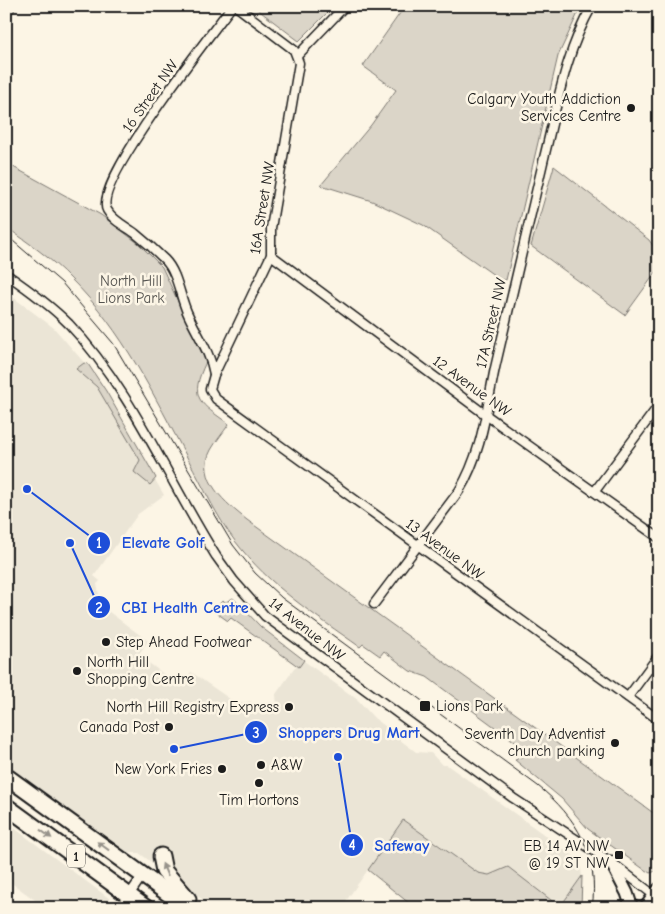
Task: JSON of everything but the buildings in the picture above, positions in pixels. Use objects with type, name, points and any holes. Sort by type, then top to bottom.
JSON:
[{"type":"highway","name":"1","points":[[6,776],[188,908]]},
{"type":"highway","name":"1","points":[[6,806],[124,901],[146,908]]},
{"type":"highway","points":[[162,856],[164,871],[196,908]]},
{"type":"street","points":[[6,13],[11,6]]},
{"type":"street","name":"16 Street NW","points":[[214,375],[212,360],[187,313],[166,261],[106,210],[105,198],[140,132],[232,6]]},
{"type":"street","points":[[236,6],[285,42],[298,55],[345,6]]},
{"type":"street","name":"17A Street NW","points":[[374,604],[470,474],[486,415],[512,294],[565,69],[582,23],[592,6]]},
{"type":"street","name":"16A Street NW","points":[[216,399],[210,389],[214,375],[271,255],[271,228],[298,72],[298,55]]},
{"type":"street","name":"12 Avenue NW","points":[[271,255],[486,415],[659,538]]},
{"type":"street","name":"14 Avenue NW","points":[[6,274],[56,312],[103,365],[121,392],[216,556],[234,581],[265,616],[513,798],[611,862],[657,895]]},
{"type":"street","name":"13 Avenue NW","points":[[216,399],[659,720]]},
{"type":"street","points":[[595,491],[659,405]]},
{"type":"street","points":[[628,697],[659,656]]},
{"type":"street","points":[[611,862],[628,893],[632,908]]},
{"type":"street","points":[[124,901],[143,875]]},
{"type":"street","points":[[645,908],[657,895]]},
{"type":"shaded area","points":[[6,292],[54,328],[88,367],[164,495],[138,514],[94,576],[100,581],[97,584],[101,606],[148,641],[138,655],[181,687],[191,672],[237,704],[251,701],[253,713],[277,708],[276,694],[294,669],[304,661],[358,700],[374,718],[416,752],[431,753],[442,765],[447,765],[574,856],[580,864],[582,876],[560,907],[508,868],[489,875],[478,873],[403,820],[341,908],[214,908],[139,853],[127,853],[122,850],[6,766]]},
{"type":"shaded area","points":[[6,822],[110,899],[103,908],[46,908],[6,879]]},
{"type":"green space","points":[[253,6],[334,6],[299,41]]},
{"type":"green space","points":[[405,6],[574,6],[579,11],[558,56],[506,280],[501,280],[423,225],[372,201],[321,185],[371,125],[396,90],[363,66]]},
{"type":"green space","name":"North Hill Lions Park","points":[[6,163],[101,215],[138,243],[162,267],[206,362],[198,384],[200,399],[204,405],[229,424],[211,450],[207,461],[207,471],[215,490],[247,520],[659,817],[659,870],[650,873],[588,829],[562,799],[515,760],[522,757],[526,750],[427,677],[410,671],[384,651],[380,656],[363,644],[360,647],[310,612],[278,586],[249,557],[235,541],[222,521],[150,388],[106,320],[90,299],[64,272],[6,227]]},
{"type":"green space","points":[[554,166],[649,240],[659,254],[659,268],[625,315],[531,246]]},
{"type":"green space","points":[[84,363],[88,364],[106,391],[156,478],[150,485],[134,472],[140,460],[97,387],[76,369]]},
{"type":"green space","points":[[233,598],[261,627],[304,660],[299,667],[231,618],[228,621],[214,611],[222,601],[226,602]]},
{"type":"green space","points":[[403,820],[478,873],[489,875],[508,867],[560,907],[582,876],[581,908],[415,908],[368,870]]},
{"type":"tram line","points":[[6,235],[62,283],[113,343],[233,545],[255,573],[282,598],[538,786],[564,811],[583,839],[589,855],[594,889],[592,908]]},
{"type":"place","name":"Calgary Youth Addiction Services Centre","points":[[631,108]]},
{"type":"place","name":"Elevate Golf","points":[[27,489]]},
{"type":"place","name":"CBI Health Centre","points":[[70,543]]},
{"type":"place","name":"Step Ahead Footwear","points":[[106,642]]},
{"type":"place","name":"North Hill Shopping Centre","points":[[77,671]]},
{"type":"place","name":"Lions Park","points":[[425,706]]},
{"type":"place","name":"North Hill Registry Express","points":[[289,707]]},
{"type":"place","name":"Canada Post","points":[[169,727]]},
{"type":"place","name":"Seventh Day Adventist church parking","points":[[615,743]]},
{"type":"place","name":"Shoppers Drug Mart","points":[[174,749]]},
{"type":"place","name":"Safeway","points":[[338,757]]},
{"type":"place","name":"A&W","points":[[261,765]]},
{"type":"place","name":"New York Fries","points":[[222,769]]},
{"type":"place","name":"Tim Hortons","points":[[259,783]]},
{"type":"place","name":"EB 14 AV NW @ 19 ST NW","points":[[619,855]]}]
